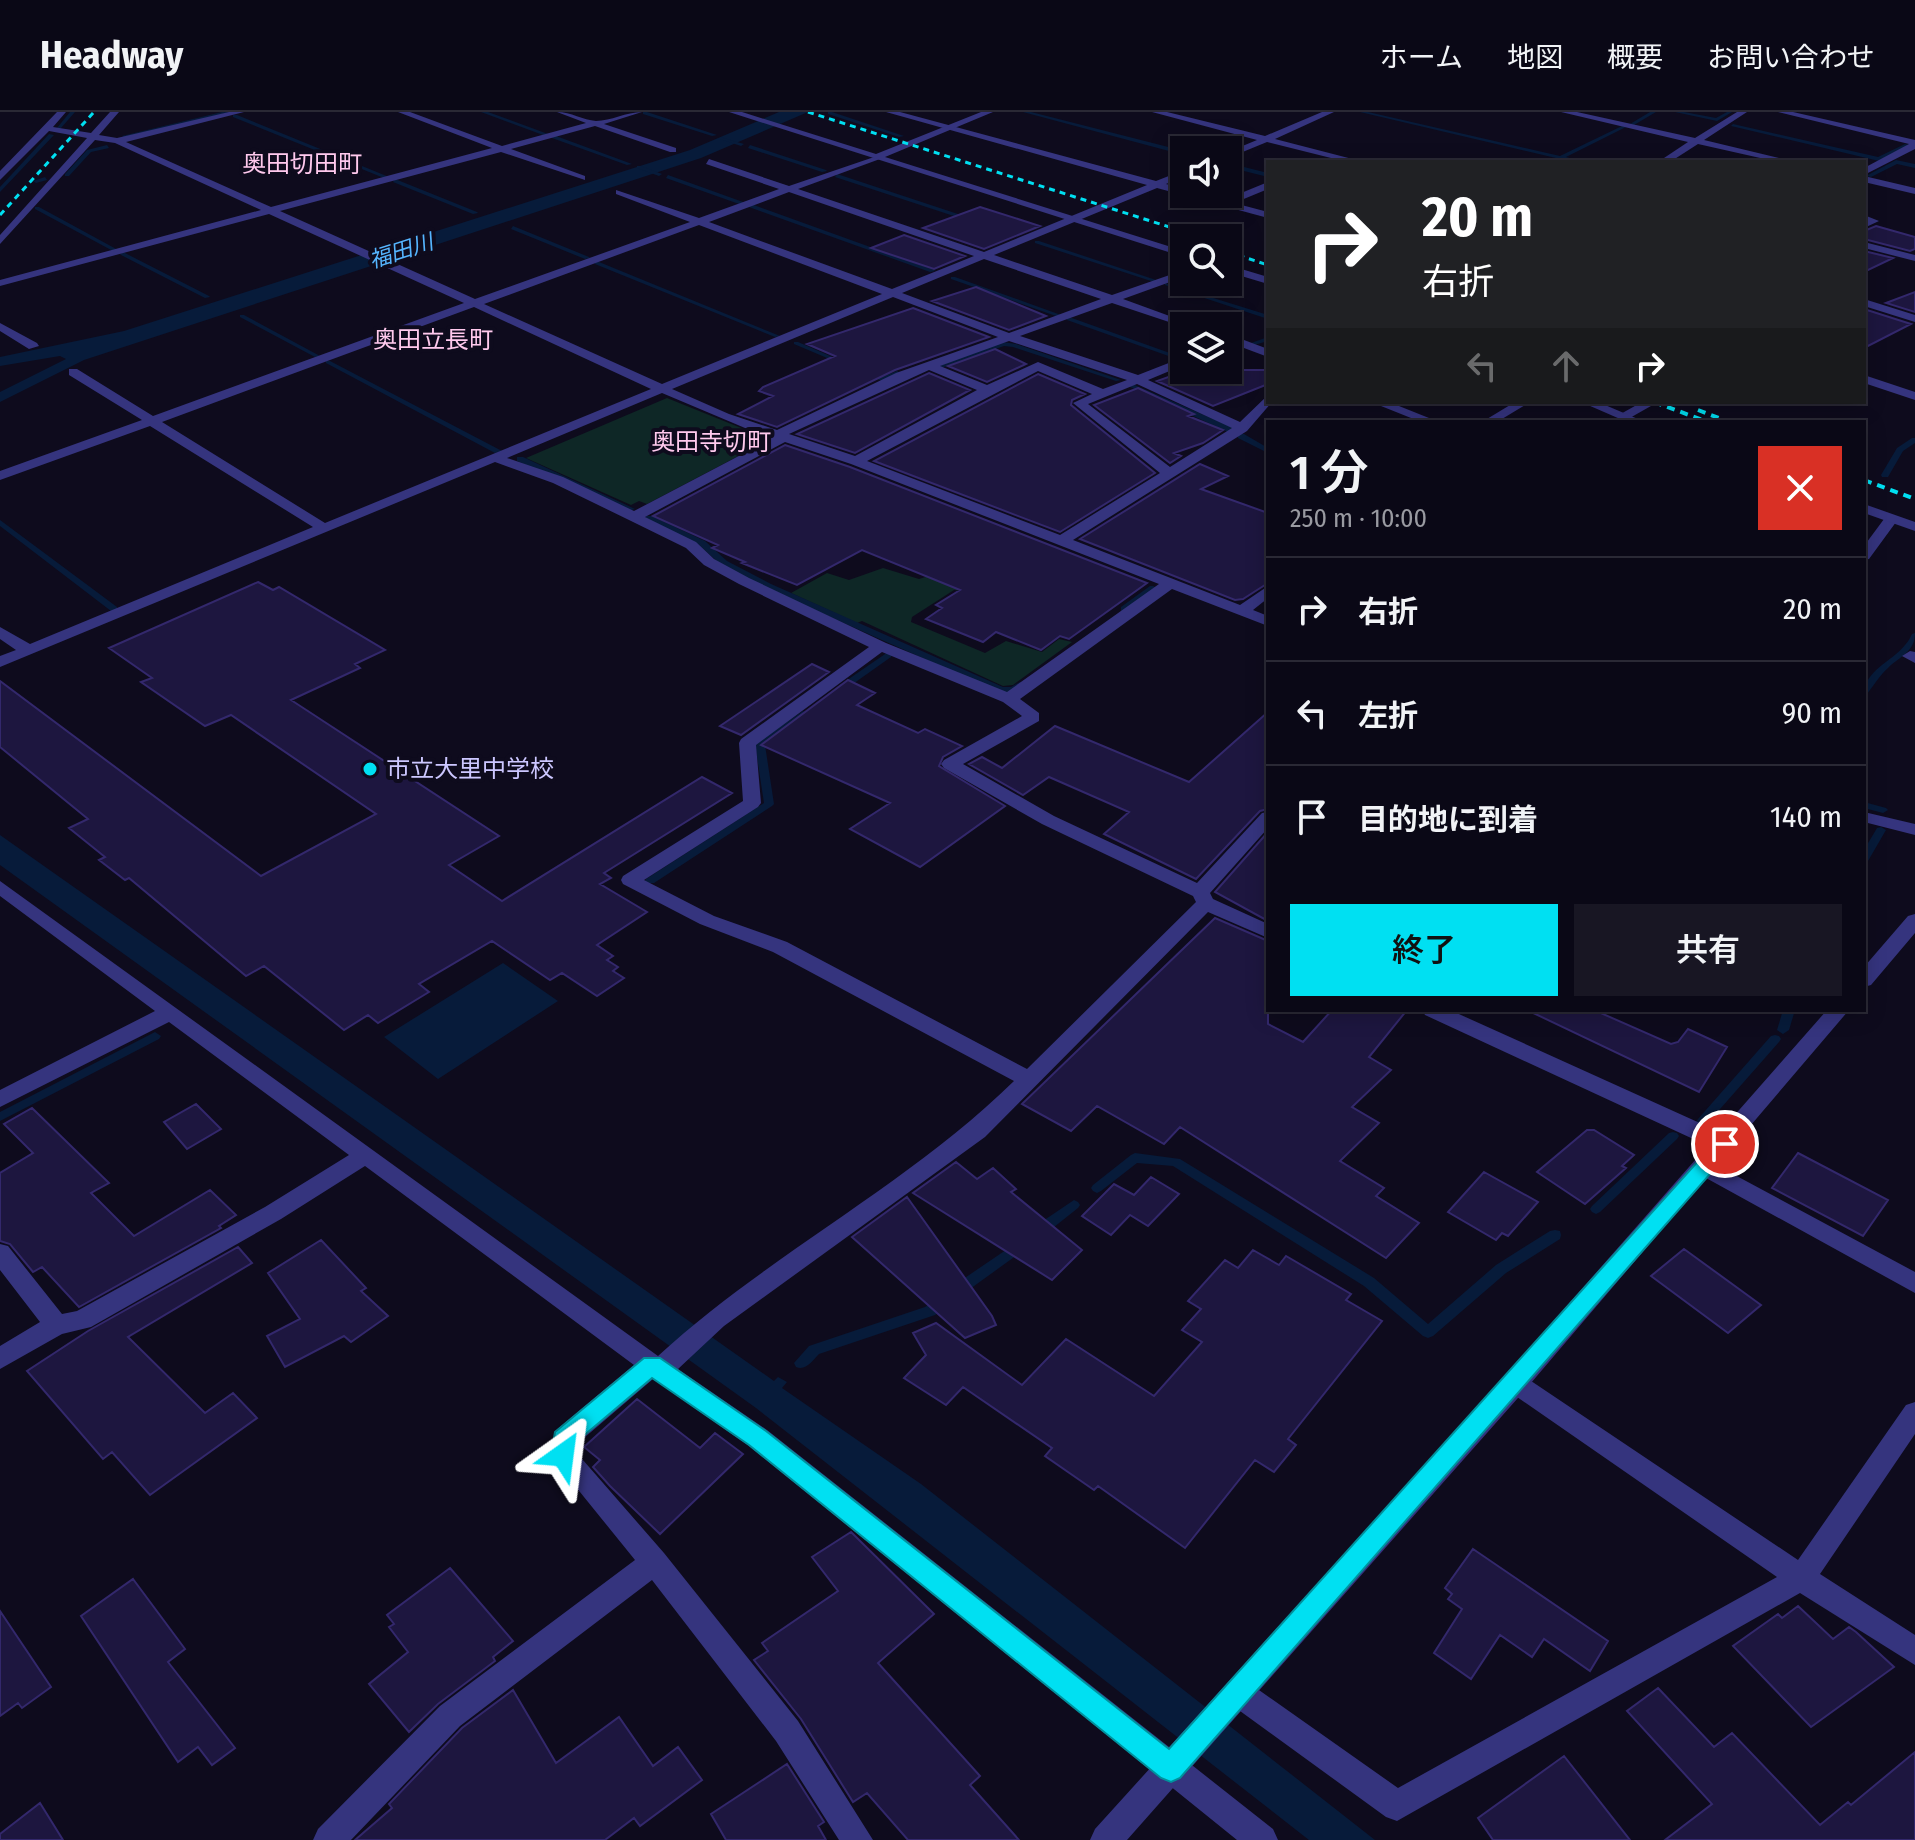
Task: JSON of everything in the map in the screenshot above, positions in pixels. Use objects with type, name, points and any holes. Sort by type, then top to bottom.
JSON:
[{"type":"street","points":[[0,177],[49,122],[62,112]]},
{"type":"street","points":[[0,241],[115,112]]},
{"type":"street","points":[[117,141],[240,112]]},
{"type":"street","points":[[402,112],[582,178]]},
{"type":"street","points":[[561,112],[673,150]]},
{"type":"street","points":[[0,283],[638,112]]},
{"type":"street","points":[[733,112],[1170,250]]},
{"type":"street","points":[[890,112],[1170,188]]},
{"type":"street","points":[[0,476],[877,157],[989,112]]},
{"type":"street","points":[[1156,112],[1350,160]]},
{"type":"street","points":[[1242,149],[1330,112]]},
{"type":"street","points":[[1565,112],[1782,160]]},
{"type":"street","points":[[1666,160],[1743,112]]},
{"type":"street","points":[[1782,112],[1913,142]]},
{"type":"street","points":[[49,122],[117,141],[663,389],[779,437],[798,440],[856,461],[1266,620]]},
{"type":"street","points":[[1866,171],[1913,142]]},
{"type":"street","points":[[1324,160],[1333,156]]},
{"type":"street","points":[[0,157],[13,164]]},
{"type":"street","points":[[709,162],[1170,319]]},
{"type":"street","points":[[0,662],[1170,178]]},
{"type":"street","points":[[1866,179],[1915,191]]},
{"type":"street","points":[[1242,196],[1266,186]]},
{"type":"street","points":[[619,192],[1010,337],[1134,378],[1242,428]]},
{"type":"street","points":[[1242,208],[1266,214]]},
{"type":"street","points":[[1866,246],[1915,258]]},
{"type":"street","points":[[1242,273],[1266,280]]},
{"type":"street","points":[[634,517],[859,393],[1170,278]]},
{"type":"street","points":[[1866,304],[1915,319]]},
{"type":"street","points":[[0,326],[33,346]]},
{"type":"street","points":[[1242,345],[1266,352]]},
{"type":"street","points":[[928,365],[987,390]]},
{"type":"street","points":[[856,461],[1038,366],[1101,393]]},
{"type":"street","points":[[1170,366],[1079,403],[1171,475]]},
{"type":"street","points":[[73,372],[324,528]]},
{"type":"street","points":[[1866,380],[1915,396]]},
{"type":"street","points":[[1063,540],[1242,428],[1266,401]]},
{"type":"street","points":[[1383,404],[1427,420]]},
{"type":"street","points":[[1492,420],[1520,404]]},
{"type":"street","points":[[1592,404],[1634,420]]},
{"type":"street","points":[[1623,416],[1648,404]]},
{"type":"street","points":[[495,458],[558,480],[691,545],[709,562],[744,581],[880,646],[1009,699],[1033,717],[950,764],[1048,820],[1266,931]]},
{"type":"street","points":[[1866,509],[1915,527]]},
{"type":"street","points":[[1866,553],[1892,518]]},
{"type":"street","points":[[1009,699],[1170,583]]},
{"type":"street","points":[[1241,611],[1266,592]]},
{"type":"street","points":[[0,632],[28,650]]},
{"type":"street","points":[[880,646],[747,743],[752,803],[630,880],[707,920],[780,947],[1030,1080]]},
{"type":"street","points":[[1866,818],[1915,830]]},
{"type":"street","points":[[857,1840],[787,1731],[654,1562],[563,1455],[564,1439],[715,1319],[977,1131],[1030,1080],[1203,897],[1266,819]]},
{"type":"street","points":[[0,887],[758,1438],[1174,1764],[1262,1840]]},
{"type":"street","points":[[1866,978],[1915,920]]},
{"type":"street","points":[[0,1099],[171,1012]]},
{"type":"street","points":[[1436,1012],[1725,1144]]},
{"type":"street","points":[[1106,1840],[1516,1382],[1837,1012]]},
{"type":"street","points":[[0,1359],[56,1325],[82,1320],[273,1213],[366,1155]]},
{"type":"street","points":[[1705,1167],[1915,1283]]},
{"type":"street","points":[[0,1253],[56,1325]]},
{"type":"street","points":[[1516,1382],[1801,1578],[1915,1651]]},
{"type":"street","points":[[1235,1697],[1397,1806],[1801,1578],[1915,1413]]},
{"type":"street","points":[[329,1840],[450,1716],[654,1562]]},
{"type":"green space","points":[[667,398],[761,436],[765,442],[647,504],[639,501],[631,505],[526,458]]},
{"type":"green space","points":[[883,568],[919,579],[935,574],[963,591],[954,590],[912,617],[911,622],[985,653],[1006,641],[1042,652],[1059,639],[1072,642],[1013,685],[1003,686],[862,621],[857,623],[791,593],[827,573],[849,580]]},
{"type":"water","points":[[779,112],[808,112],[701,158],[84,360],[0,402],[0,392],[66,359],[60,356],[0,366],[0,357],[124,331],[690,150]]},
{"type":"water","points":[[0,835],[774,1381],[778,1377],[787,1382],[782,1388],[921,1484],[1375,1840],[1309,1840],[756,1408],[0,865]]},
{"type":"water","points":[[503,963],[558,1001],[438,1079],[384,1037]]},
{"type":"building","points":[[980,207],[1040,226],[984,249],[923,228]]},
{"type":"building","points":[[1876,226],[1915,237],[1915,249],[1910,251],[1866,240],[1866,230]]},
{"type":"building","points":[[904,235],[965,256],[934,269],[871,248]]},
{"type":"building","points":[[1866,251],[1893,258],[1866,271]]},
{"type":"building","points":[[976,287],[1046,316],[1009,330],[932,301]]},
{"type":"building","points":[[1915,292],[1915,312],[1886,303]]},
{"type":"building","points":[[913,308],[989,337],[895,370],[777,427],[738,414],[773,396],[759,391],[763,387],[835,356],[807,344]]},
{"type":"building","points":[[1867,310],[1911,324],[1866,347]]},
{"type":"building","points":[[995,349],[1026,364],[987,382],[948,366]]},
{"type":"building","points":[[1242,370],[1266,370],[1266,385],[1213,406],[1157,381],[1170,376],[1170,384],[1242,384]]},
{"type":"building","points":[[929,373],[970,390],[855,453],[797,434]]},
{"type":"building","points":[[1038,374],[1085,394],[1072,400],[1071,405],[1155,473],[1060,532],[874,461]]},
{"type":"building","points":[[1138,388],[1194,414],[1188,416],[1223,430],[1203,443],[1174,453],[1181,456],[1170,463],[1094,405]]},
{"type":"building","points":[[785,445],[850,467],[1147,583],[1069,639],[1060,636],[1041,650],[996,632],[983,642],[926,619],[942,608],[936,605],[960,590],[862,550],[797,585],[742,563],[745,562],[712,548],[718,545],[653,516]]},
{"type":"building","points":[[1200,464],[1228,476],[1201,489],[1266,512],[1266,584],[1243,599],[1235,600],[1080,539]]},
{"type":"building","points":[[258,582],[273,590],[279,587],[385,650],[355,664],[360,668],[291,700],[499,836],[449,865],[502,901],[702,777],[732,793],[604,873],[611,878],[600,884],[647,912],[597,945],[613,956],[607,960],[618,967],[613,971],[624,978],[597,996],[562,973],[550,980],[492,941],[419,984],[429,992],[378,1023],[368,1015],[344,1030],[264,966],[246,976],[129,878],[125,880],[99,860],[105,857],[69,828],[88,819],[0,747],[0,681],[261,876],[376,814],[231,715],[205,726],[141,682],[152,678],[109,648]]},
{"type":"building","points":[[812,664],[829,672],[741,735],[720,726]]},
{"type":"building","points":[[848,680],[875,693],[857,705],[918,733],[925,729],[962,746],[943,757],[939,766],[1005,806],[920,867],[850,829],[890,803],[761,745]]},
{"type":"building","points":[[1266,714],[1266,810],[1260,811],[1196,879],[1104,834],[1129,812],[1049,777],[1023,795],[969,764],[982,757],[1002,768],[1055,726],[1189,782]]},
{"type":"building","points":[[1266,834],[1266,920],[1215,892]]},
{"type":"building","points":[[1215,918],[1266,940],[1268,1024],[1303,1042],[1330,1012],[1405,1012],[1369,1057],[1391,1070],[1352,1107],[1379,1123],[1340,1161],[1384,1188],[1376,1196],[1419,1223],[1386,1258],[1180,1127],[1164,1144],[1097,1106],[1071,1131],[1022,1104]]},
{"type":"building","points":[[1531,1012],[1599,1012],[1671,1044],[1678,1042],[1688,1029],[1727,1047],[1699,1092]]},
{"type":"building","points":[[196,1104],[221,1129],[187,1149],[164,1122]]},
{"type":"building","points":[[32,1108],[109,1183],[91,1193],[134,1236],[210,1190],[236,1215],[219,1226],[221,1228],[79,1307],[42,1267],[33,1272],[10,1244],[0,1241],[0,1173],[33,1153],[4,1124]]},
{"type":"building","points":[[1587,1130],[1594,1130],[1634,1155],[1622,1166],[1626,1168],[1585,1204],[1537,1172]]},
{"type":"building","points":[[1798,1153],[1888,1200],[1863,1236],[1772,1188]]},
{"type":"building","points":[[956,1162],[977,1179],[993,1168],[1016,1189],[1011,1192],[1082,1250],[1052,1280],[913,1193]]},
{"type":"building","points":[[1484,1172],[1538,1202],[1508,1236],[1502,1233],[1496,1240],[1448,1212]]},
{"type":"building","points":[[1151,1177],[1179,1194],[1148,1226],[1130,1215],[1111,1235],[1082,1216],[1114,1184],[1134,1195]]},
{"type":"building","points":[[907,1197],[996,1325],[965,1338],[852,1237]]},
{"type":"building","points":[[321,1240],[366,1288],[361,1291],[388,1316],[351,1342],[344,1336],[285,1367],[267,1336],[300,1319],[268,1273]]},
{"type":"building","points":[[238,1247],[252,1263],[128,1337],[205,1413],[233,1393],[257,1418],[150,1495],[112,1452],[103,1459],[27,1371],[88,1331]]},
{"type":"building","points":[[1684,1249],[1761,1305],[1728,1333],[1651,1276]]},
{"type":"building","points":[[1253,1250],[1279,1265],[1286,1256],[1351,1294],[1346,1300],[1382,1321],[1288,1439],[1296,1445],[1274,1472],[1255,1460],[1185,1548],[1098,1486],[1094,1490],[1045,1456],[1052,1448],[963,1387],[946,1405],[904,1378],[926,1355],[913,1333],[936,1323],[1022,1385],[1066,1339],[1154,1396],[1202,1342],[1182,1330],[1201,1309],[1188,1301],[1225,1260],[1238,1268]]},
{"type":"building","points":[[637,1399],[700,1448],[715,1433],[743,1454],[660,1534],[593,1467],[600,1460],[584,1447]]},
{"type":"building","points":[[851,1532],[934,1614],[878,1663],[980,1776],[970,1785],[1019,1840],[908,1840],[867,1793],[853,1802],[801,1719],[754,1660],[768,1651],[762,1643],[838,1591],[812,1557]]},
{"type":"building","points":[[1473,1549],[1608,1641],[1590,1671],[1544,1639],[1532,1657],[1500,1635],[1471,1679],[1434,1653],[1462,1609],[1448,1599],[1452,1594],[1445,1588]]},
{"type":"building","points":[[450,1568],[513,1641],[493,1657],[495,1661],[438,1704],[409,1732],[369,1684],[408,1652],[389,1627],[394,1624],[387,1615]]},
{"type":"building","points":[[133,1579],[185,1649],[168,1662],[235,1748],[212,1765],[198,1747],[178,1762],[81,1616]]},
{"type":"building","points":[[1798,1606],[1833,1639],[1849,1627],[1894,1667],[1811,1727],[1733,1646],[1778,1614],[1782,1618]]},
{"type":"building","points":[[0,1611],[51,1687],[22,1708],[18,1703],[0,1716]]},
{"type":"building","points":[[1658,1688],[1714,1747],[1732,1733],[1820,1825],[1848,1802],[1851,1805],[1915,1752],[1915,1840],[1665,1840],[1712,1804],[1627,1711]]},
{"type":"building","points":[[513,1690],[556,1763],[619,1717],[653,1766],[678,1747],[702,1780],[640,1826],[634,1818],[605,1840],[355,1840],[392,1808],[389,1804],[462,1728]]},
{"type":"building","points":[[1564,1756],[1630,1840],[1493,1840],[1478,1818]]},
{"type":"building","points":[[787,1764],[824,1822],[818,1826],[826,1840],[726,1840],[711,1814]]},
{"type":"building","points":[[40,1803],[63,1840],[0,1840],[0,1834]]},
{"type":"waterway","points":[[59,127],[73,112]]},
{"type":"waterway","points":[[125,136],[228,112]]},
{"type":"waterway","points":[[483,112],[545,134]]},
{"type":"waterway","points":[[1025,112],[1170,149]]},
{"type":"waterway","points":[[1362,112],[1561,158]]},
{"type":"waterway","points":[[1632,124],[1654,112]]},
{"type":"waterway","points":[[1677,112],[1717,120],[1730,112]]},
{"type":"waterway","points":[[645,113],[714,135]]},
{"type":"waterway","points":[[830,113],[901,136]]},
{"type":"waterway","points":[[235,116],[386,177]]},
{"type":"waterway","points":[[1733,125],[1879,159],[1907,145]]},
{"type":"waterway","points":[[1561,158],[1624,127]]},
{"type":"waterway","points":[[0,190],[51,135]]},
{"type":"waterway","points":[[554,137],[629,164]]},
{"type":"waterway","name":"福田川","points":[[722,138],[741,144]]},
{"type":"waterway","points":[[67,175],[89,151],[107,147]]},
{"type":"waterway","points":[[750,147],[824,171]]},
{"type":"waterway","points":[[1561,158],[1571,160]]},
{"type":"waterway","points":[[1869,176],[1896,162],[1915,166]]},
{"type":"waterway","name":"福田川","points":[[639,167],[659,174]]},
{"type":"waterway","points":[[1242,168],[1266,174]]},
{"type":"waterway","points":[[837,176],[968,219]]},
{"type":"waterway","points":[[668,177],[741,203]]},
{"type":"waterway","points":[[36,181],[45,179]]},
{"type":"waterway","points":[[395,181],[475,213]]},
{"type":"waterway","points":[[751,206],[932,271]]},
{"type":"waterway","points":[[37,208],[115,250]]},
{"type":"waterway","points":[[513,228],[587,258]]},
{"type":"waterway","points":[[1037,242],[1156,281]]},
{"type":"waterway","points":[[123,254],[207,297]]},
{"type":"waterway","points":[[597,263],[777,336]]},
{"type":"waterway","points":[[953,278],[1058,315]]},
{"type":"waterway","points":[[1167,284],[1266,316]]},
{"type":"waterway","points":[[242,316],[317,356]]},
{"type":"waterway","points":[[1069,319],[1170,355]]},
{"type":"waterway","points":[[1254,343],[1266,340]]},
{"type":"waterway","points":[[796,343],[841,362]]},
{"type":"waterway","points":[[939,367],[1003,344],[1118,380]]},
{"type":"waterway","points":[[328,362],[498,451]]},
{"type":"waterway","points":[[865,372],[882,379],[897,373]]},
{"type":"waterway","points":[[1130,385],[1231,430]]},
{"type":"waterway","points":[[1241,436],[1266,450]]},
{"type":"waterway","points":[[1885,475],[1900,450],[1915,440]]},
{"type":"waterway","points":[[520,459],[631,509]]},
{"type":"waterway","points":[[649,518],[702,543],[724,563],[768,586],[1002,690],[1013,690],[1020,685]]},
{"type":"waterway","points":[[0,522],[114,609]]},
{"type":"waterway","points":[[1124,609],[1153,588]]},
{"type":"waterway","points":[[1866,689],[1883,667],[1907,649],[1915,636]]},
{"type":"waterway","points":[[840,689],[888,655]]},
{"type":"waterway","points":[[650,881],[769,804],[760,744],[803,714]]},
{"type":"waterway","points":[[1866,806],[1883,810]]},
{"type":"waterway","points":[[1866,856],[1881,830]]},
{"type":"waterway","points":[[1783,1030],[1788,1012]]},
{"type":"waterway","points":[[0,1117],[155,1036]]},
{"type":"waterway","points":[[1702,1122],[1775,1039]]},
{"type":"waterway","points":[[1596,1209],[1673,1136]]},
{"type":"waterway","points":[[1097,1188],[1135,1158],[1176,1162],[1369,1282],[1428,1332],[1501,1269],[1555,1235]]},
{"type":"waterway","points":[[1039,1231],[1074,1205]]},
{"type":"waterway","points":[[958,1290],[1019,1246]]},
{"type":"waterway","points":[[801,1363],[814,1350],[930,1311],[945,1300]]},
{"type":"railway","points":[[0,215],[94,112]]},
{"type":"railway","points":[[808,112],[1170,227]]},
{"type":"railway","points":[[1242,257],[1266,264]]},
{"type":"railway","points":[[1659,404],[1703,420]]},
{"type":"railway","points":[[1698,410],[1724,420]]},
{"type":"railway","points":[[1866,481],[1915,499]]},
{"type":"place","name":"市立大里中学校","points":[[370,769]]},
{"type":"district","name":"奥田切田町","points":[[302,164]]},
{"type":"district","name":"奥田立長町","points":[[433,340]]},
{"type":"district","name":"奥田寺切町","points":[[711,442]]},
{"type":"route","points":[[563,1455],[564,1439],[652,1365],[758,1438],[1171,1768],[1725,1144]]}]
